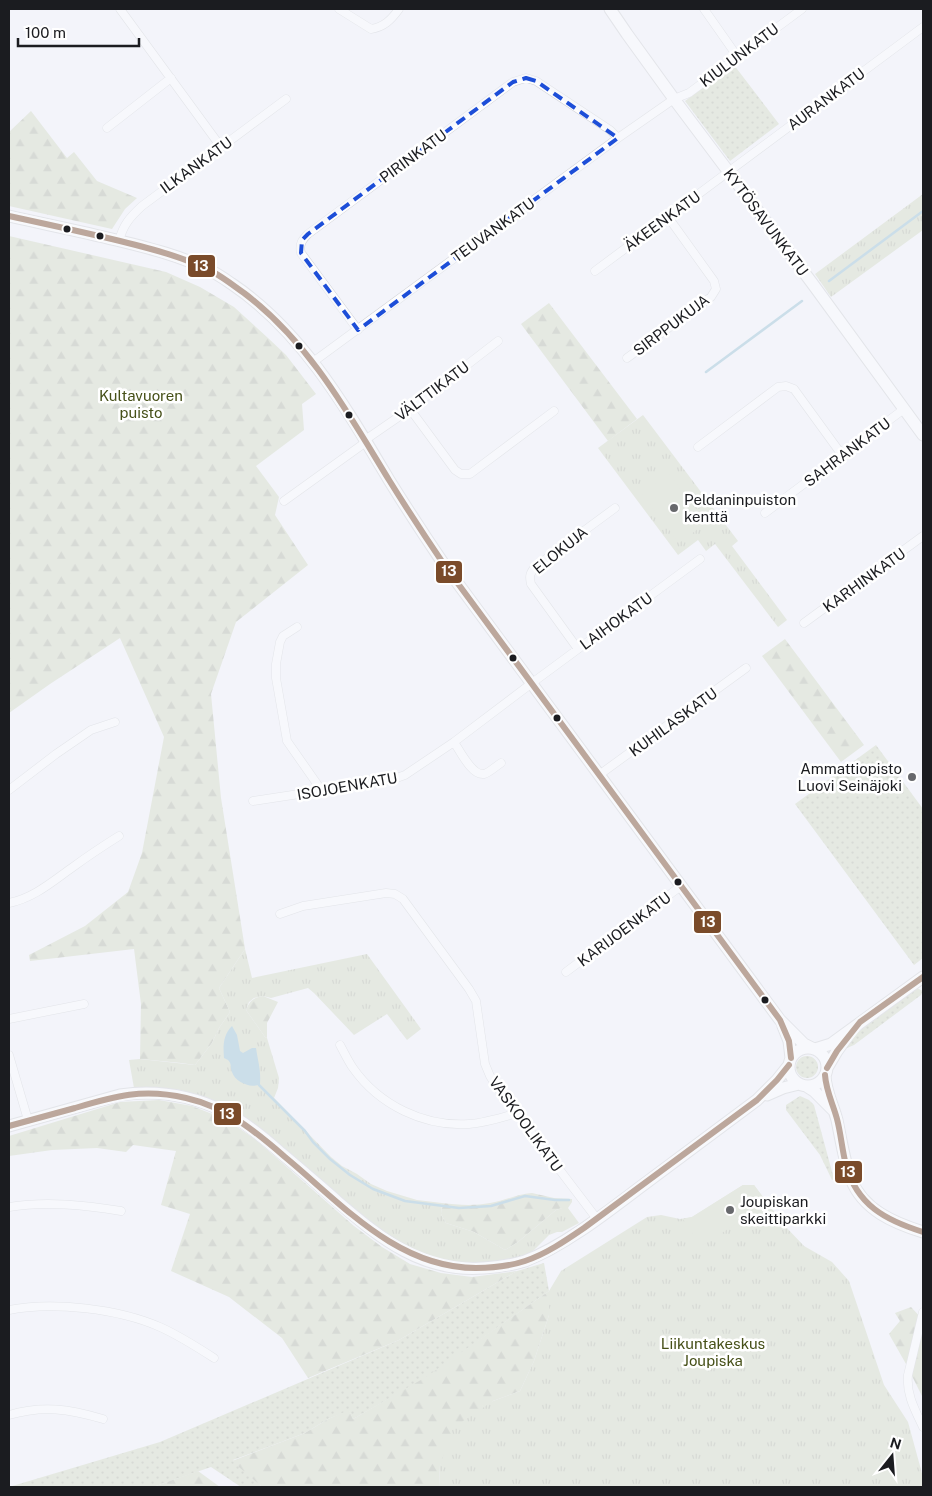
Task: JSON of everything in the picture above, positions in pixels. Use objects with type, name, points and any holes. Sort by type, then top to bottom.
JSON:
[{"type":"street","points":[[120,9],[221,147]]},
{"type":"street","points":[[339,9],[371,29],[382,27],[393,18],[399,9]]},
{"type":"street","name":"KYTÖSAVUNKATU","points":[[610,9],[674,99],[923,435]]},
{"type":"street","points":[[704,9],[737,56]]},
{"type":"street","name":"KIULUNKATU","points":[[674,99],[689,93],[802,9]]},
{"type":"street","name":"AURANKATU","points":[[729,172],[923,27]]},
{"type":"street","points":[[107,128],[171,78]]},
{"type":"street","name":"PIRINKATU","points":[[358,330],[301,253],[302,240],[323,222],[513,82],[526,78],[536,81],[610,130],[618,138]]},
{"type":"street","name":"TEUVANKATU","points":[[313,362],[674,99]]},
{"type":"street","name":"ILKANKATU","points":[[119,241],[129,217],[142,206],[286,100]]},
{"type":"street","name":"ÄKEENKATU","points":[[595,271],[729,172]]},
{"type":"street","points":[[9,216],[149,248],[214,272],[267,311],[292,336],[313,362],[366,441],[412,518],[445,566],[780,1020],[804,1044],[824,1056],[825,1083],[835,1112],[851,1180],[860,1195],[875,1210],[890,1220],[923,1232]]},
{"type":"street","name":"SIRPPUKUJA","points":[[627,358],[711,296],[716,289],[714,281],[668,216]]},
{"type":"street","name":"VÄLTTIKATU","points":[[284,501],[498,342]]},
{"type":"street","points":[[698,447],[778,387],[786,386],[794,389],[842,455]]},
{"type":"street","points":[[410,409],[455,470],[461,474],[470,474],[554,411]]},
{"type":"street","name":"SAHRANKATU","points":[[765,513],[904,409]]},
{"type":"street","name":"ELOKUJA","points":[[578,649],[531,584],[530,572],[615,508]]},
{"type":"street","name":"KARHINKATU","points":[[804,623],[923,536]]},
{"type":"street","name":"LAIHOKATU","points":[[532,683],[700,559]]},
{"type":"street","points":[[297,627],[283,636],[280,642],[276,664],[276,678],[287,741],[322,790]]},
{"type":"street","name":"KUHILASKATU","points":[[599,775],[746,668]]},
{"type":"street","name":"ISOJOENKATU","points":[[253,801],[391,780],[405,776],[454,742],[532,683]]},
{"type":"street","points":[[9,790],[91,730],[115,722]]},
{"type":"street","points":[[454,742],[472,769],[477,773],[484,774],[501,763]]},
{"type":"street","points":[[9,903],[37,893],[119,836]]},
{"type":"street","name":"KARIJOENKATU","points":[[566,972],[681,886]]},
{"type":"street","name":"VASKOOLIKATU","points":[[280,914],[302,906],[386,893],[395,894],[403,899],[476,1001],[485,1064],[490,1076],[597,1219]]},
{"type":"street","points":[[9,1126],[120,1095],[139,1092],[171,1095],[202,1102],[224,1111],[246,1125],[271,1144],[358,1219],[386,1241],[403,1251],[423,1260],[447,1266],[473,1269],[498,1267],[523,1261],[555,1246],[586,1227],[757,1100],[778,1080],[800,1050],[831,1044],[860,1022],[922,981]]},
{"type":"street","points":[[9,1019],[84,1004]]},
{"type":"street","points":[[780,1020],[789,1041],[791,1076],[820,1097],[835,1112]]},
{"type":"street","points":[[757,1100],[783,1088],[817,1084],[837,1051],[860,1022]]},
{"type":"street","points":[[340,1045],[353,1068],[370,1088],[403,1112],[448,1124],[469,1124],[494,1120],[517,1113]]},
{"type":"street","points":[[9,1055],[28,1120]]},
{"type":"street","points":[[9,1207],[58,1204],[121,1211]]},
{"type":"street","points":[[9,1310],[66,1307],[108,1312],[158,1326],[184,1339],[214,1358]]},
{"type":"street","points":[[923,1312],[907,1383],[909,1395],[923,1427]]},
{"type":"street","points":[[9,1415],[34,1410],[54,1409],[76,1411],[103,1419]]},
{"type":"highlighted area","points":[[526,78],[536,81],[618,138],[358,330],[301,253],[302,240],[308,234],[513,82]]},
{"type":"green space","points":[[734,65],[779,124],[730,161],[685,101]]},
{"type":"green space","points":[[31,111],[67,158],[74,152],[97,181],[137,198],[125,209],[112,229],[9,206],[9,132]]},
{"type":"green space","points":[[923,194],[923,230],[831,297],[815,274]]},
{"type":"green space","name":"Kultavuoren puisto","points":[[9,236],[166,272],[200,287],[234,307],[268,338],[286,355],[316,394],[302,404],[304,430],[256,466],[279,497],[275,515],[308,565],[236,622],[211,694],[221,798],[245,949],[219,988],[230,1012],[212,1043],[195,1065],[140,1059],[141,1004],[134,949],[30,961],[29,955],[85,926],[128,892],[142,853],[164,737],[120,638],[9,713]]},
{"type":"green space","points":[[549,303],[637,419],[608,441],[521,324]]},
{"type":"green space","points":[[643,415],[738,541],[732,546],[787,620],[778,627],[715,544],[706,551],[698,540],[678,555],[598,448]]},
{"type":"green space","name":"Peldaninpuiston kenttä","points":[[669,474],[706,523],[679,543],[642,494]]},
{"type":"green space","points":[[785,639],[864,745],[841,762],[762,656]]},
{"type":"green space","points":[[876,745],[923,809],[923,958],[914,965],[795,804]]},
{"type":"green space","points":[[245,949],[252,978],[367,954],[421,1029],[407,1040],[387,1014],[354,1035],[308,988],[271,998],[263,996],[254,998],[249,1002],[246,1010],[267,1038],[279,1078],[274,1098],[331,1157],[371,1184],[387,1191],[417,1200],[442,1203],[441,1214],[446,1223],[474,1232],[505,1250],[518,1242],[556,1210],[568,1208],[579,1223],[562,1232],[549,1235],[534,1250],[517,1258],[481,1264],[444,1261],[408,1248],[377,1230],[257,1126],[230,1108],[211,1099],[181,1090],[154,1087],[134,1088],[129,1060],[140,1059],[195,1065],[212,1043],[230,1012],[219,988]]},
{"type":"green space","points":[[917,988],[923,991],[921,995],[854,1045],[842,1050],[857,1033]]},
{"type":"green space","points":[[263,996],[278,1002],[267,1023],[267,1038],[246,1010],[252,1000]]},
{"type":"green space","points":[[807,1056],[815,1059],[818,1067],[815,1075],[807,1078],[799,1075],[796,1067],[799,1059]]},
{"type":"green space","points":[[800,1096],[809,1100],[814,1105],[834,1179],[832,1180],[820,1155],[786,1110],[786,1105]]},
{"type":"green space","points":[[159,1100],[192,1106],[225,1119],[255,1139],[354,1226],[382,1247],[410,1264],[441,1273],[472,1277],[517,1271],[399,1340],[308,1378],[282,1338],[229,1297],[171,1271],[190,1214],[161,1205],[176,1151],[133,1145],[126,1152],[97,1148],[52,1150],[9,1156],[9,1136],[120,1102]]},
{"type":"green space","name":"Liikuntakeskus Joupiska","points":[[743,1185],[754,1185],[785,1226],[804,1246],[832,1262],[849,1281],[884,1385],[908,1422],[923,1477],[922,1487],[439,1487],[440,1465],[453,1428],[493,1401],[520,1391],[534,1361],[549,1315],[549,1291],[561,1271],[647,1217],[661,1215],[680,1219],[692,1217]]},
{"type":"green space","name":"Joupiskan skeittiparkki","points":[[743,1185],[754,1185],[768,1204],[701,1246],[683,1219],[692,1217]]},
{"type":"green space","points":[[532,1193],[554,1198],[572,1199],[572,1202],[568,1208],[556,1210],[518,1242],[505,1250],[474,1232],[446,1223],[441,1214],[442,1203],[484,1204]]},
{"type":"green space","points":[[544,1263],[549,1291],[426,1378],[353,1419],[349,1411],[328,1419],[305,1433],[233,1460],[262,1487],[241,1487],[211,1467],[153,1487],[9,1487],[160,1442],[399,1340],[517,1271]]},
{"type":"green space","points":[[549,1291],[549,1315],[534,1361],[520,1391],[493,1401],[440,1465],[439,1487],[262,1487],[232,1461],[305,1433],[328,1419],[349,1410],[353,1419],[426,1377]]},
{"type":"green space","points":[[911,1307],[923,1320],[923,1398],[889,1334],[900,1321],[895,1313]]},
{"type":"green space","points":[[198,1471],[220,1487],[153,1487]]},
{"type":"water","points":[[232,1026],[237,1035],[240,1051],[243,1053],[256,1048],[260,1070],[260,1084],[252,1086],[240,1082],[234,1076],[229,1061],[224,1058],[224,1041]]},
{"type":"waterway","points":[[829,281],[923,211]]},
{"type":"waterway","points":[[706,372],[802,301]]},
{"type":"waterway","points":[[259,1085],[330,1159],[350,1175],[373,1189],[405,1201],[459,1208],[491,1206],[525,1196],[569,1200]]},
{"type":"transit line","name":"13","points":[[9,216],[132,244],[191,262],[217,274],[244,293],[288,333],[326,380],[445,566],[780,1020],[789,1041],[791,1058]]},
{"type":"transit line","name":"13","points":[[827,1068],[837,1051],[860,1022],[923,977]]},
{"type":"transit line","name":"13","points":[[9,1126],[103,1100],[129,1095],[171,1095],[201,1102],[227,1114],[251,1129],[350,1213],[396,1245],[421,1257],[447,1265],[488,1268],[513,1264],[533,1258],[577,1233],[757,1100],[789,1065]]},
{"type":"transit line","name":"13","points":[[825,1075],[846,1165],[857,1191],[865,1201],[885,1216],[923,1232]]},
{"type":"place","name":"Peldaninpuiston kenttä","points":[[674,508]]},
{"type":"place","name":"Ammattiopisto Luovi Seinäjoki","points":[[912,777]]},
{"type":"place","name":"Joupiskan skeittiparkki","points":[[730,1210]]}]
